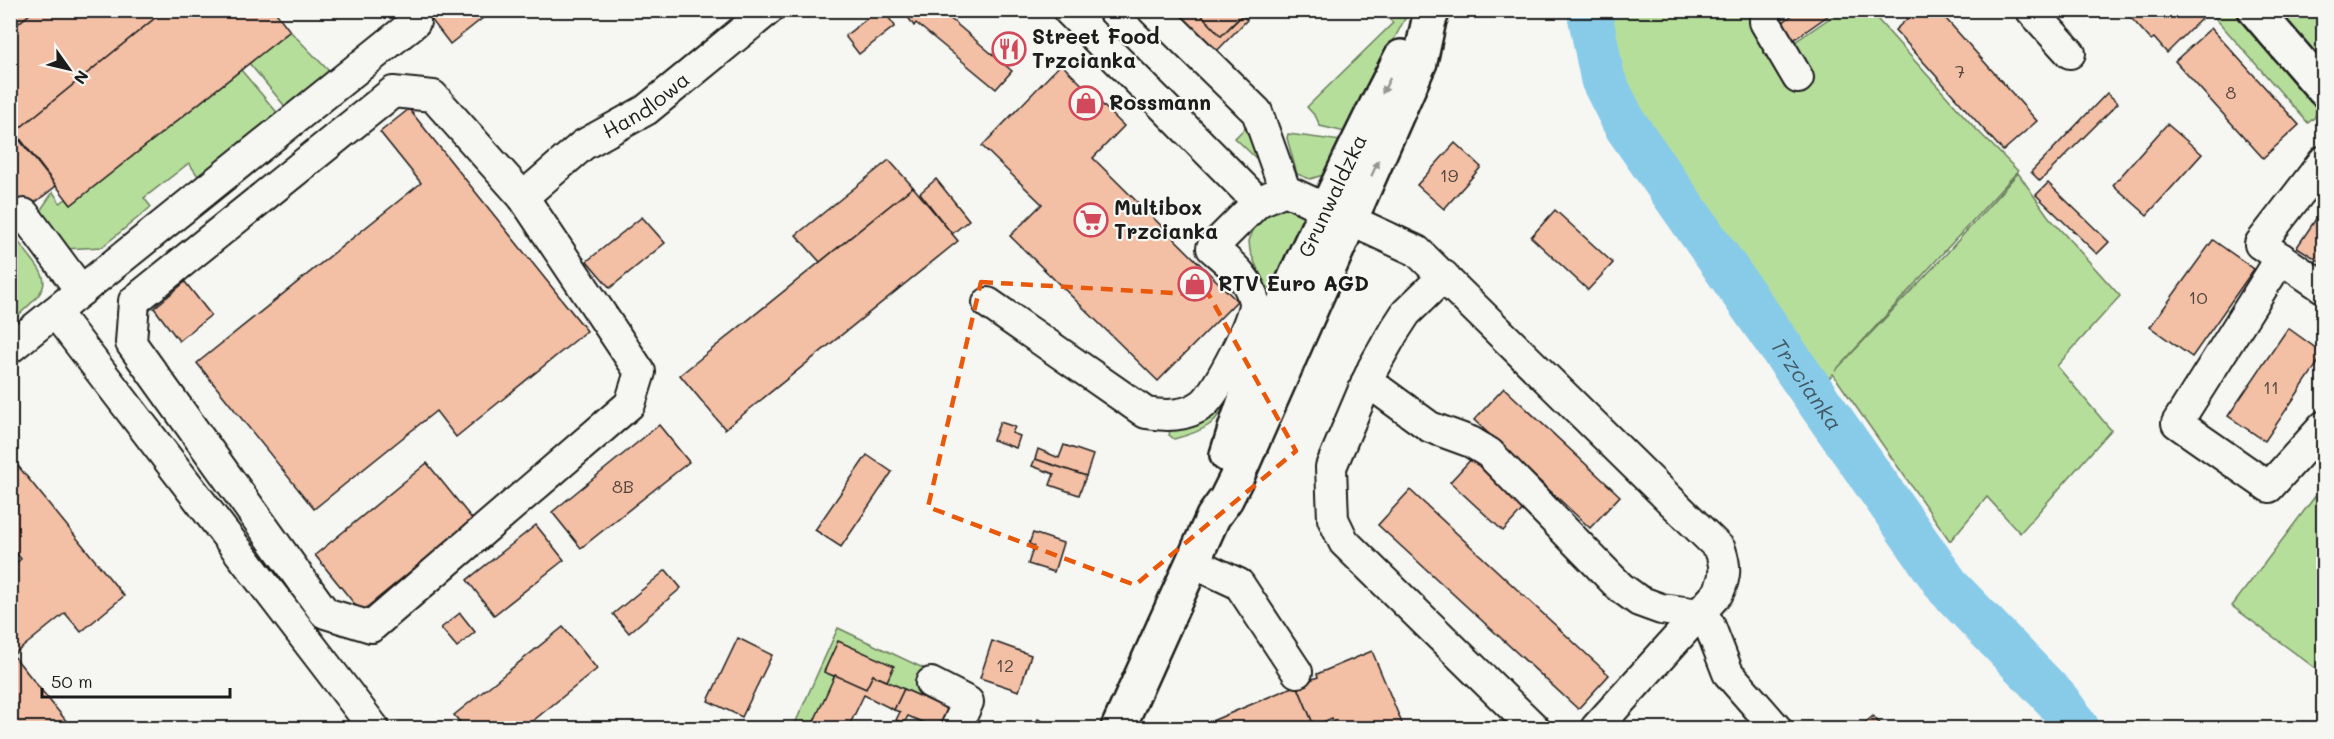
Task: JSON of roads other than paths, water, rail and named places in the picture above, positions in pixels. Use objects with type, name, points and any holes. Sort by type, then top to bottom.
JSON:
[{"type":"main road","points":[[2255,10],[2324,90]]},
{"type":"main road","name":"Grunwaldzka","points":[[1118,729],[1192,562],[1213,517],[1226,499],[1255,435],[1339,216],[1358,140],[1404,52],[1431,15]]},
{"type":"main road","name":"Grunwaldzka","points":[[1213,517],[1217,489],[1242,406],[1269,337],[1339,216]]},
{"type":"street","name":"Handlowa","points":[[523,197],[583,145],[646,110],[768,10]]},
{"type":"street","points":[[1068,10],[1258,202]]},
{"type":"street","points":[[1153,10],[1257,112],[1285,190],[1417,251],[1720,549],[1726,568],[1724,581],[1718,593],[1596,729]]},
{"type":"street","points":[[2031,10],[2070,54]]},
{"type":"street","points":[[1766,11],[1765,22],[1798,78]]},
{"type":"street","points":[[10,348],[416,22]]},
{"type":"street","points":[[393,92],[433,96],[523,197],[640,372],[630,404],[371,627],[325,614],[131,344],[134,301],[393,92]]},
{"type":"street","points":[[2324,161],[2260,244],[2324,288]]},
{"type":"street","points":[[988,303],[1146,413],[1166,417],[1184,413],[1203,404],[1216,389],[1244,334],[1254,304],[1250,286],[1235,268],[1212,248],[1258,202],[1285,190]]},
{"type":"street","points":[[24,214],[81,291]]},
{"type":"street","points":[[2281,258],[2177,423],[2269,487],[2324,426]]},
{"type":"street","points":[[1444,276],[1406,313],[1367,381],[1331,466],[1333,519],[1344,542],[1534,729]]},
{"type":"street","points":[[55,312],[374,729]]},
{"type":"street","points":[[1367,381],[1430,427],[1471,442],[1489,453],[1620,587],[1639,601],[1661,609],[1700,614],[1710,624],[1728,673],[1776,729]]},
{"type":"street","points":[[1192,562],[1239,584],[1298,672]]},
{"type":"street","points":[[932,683],[968,702],[956,729]]},
{"type":"waterway","name":"Trzcianka","points":[[1589,10],[1603,80],[1625,124],[1949,588],[2057,700],[2077,728]]},
{"type":"place","name":"Street Food Trzcianka","points":[[1009,49]]},
{"type":"place","name":"Rossmann","points":[[1086,103]]},
{"type":"place","name":"Multibox Trzcianka","points":[[1091,220]]},
{"type":"place","name":"RTV Euro AGD","points":[[1195,284]]}]
